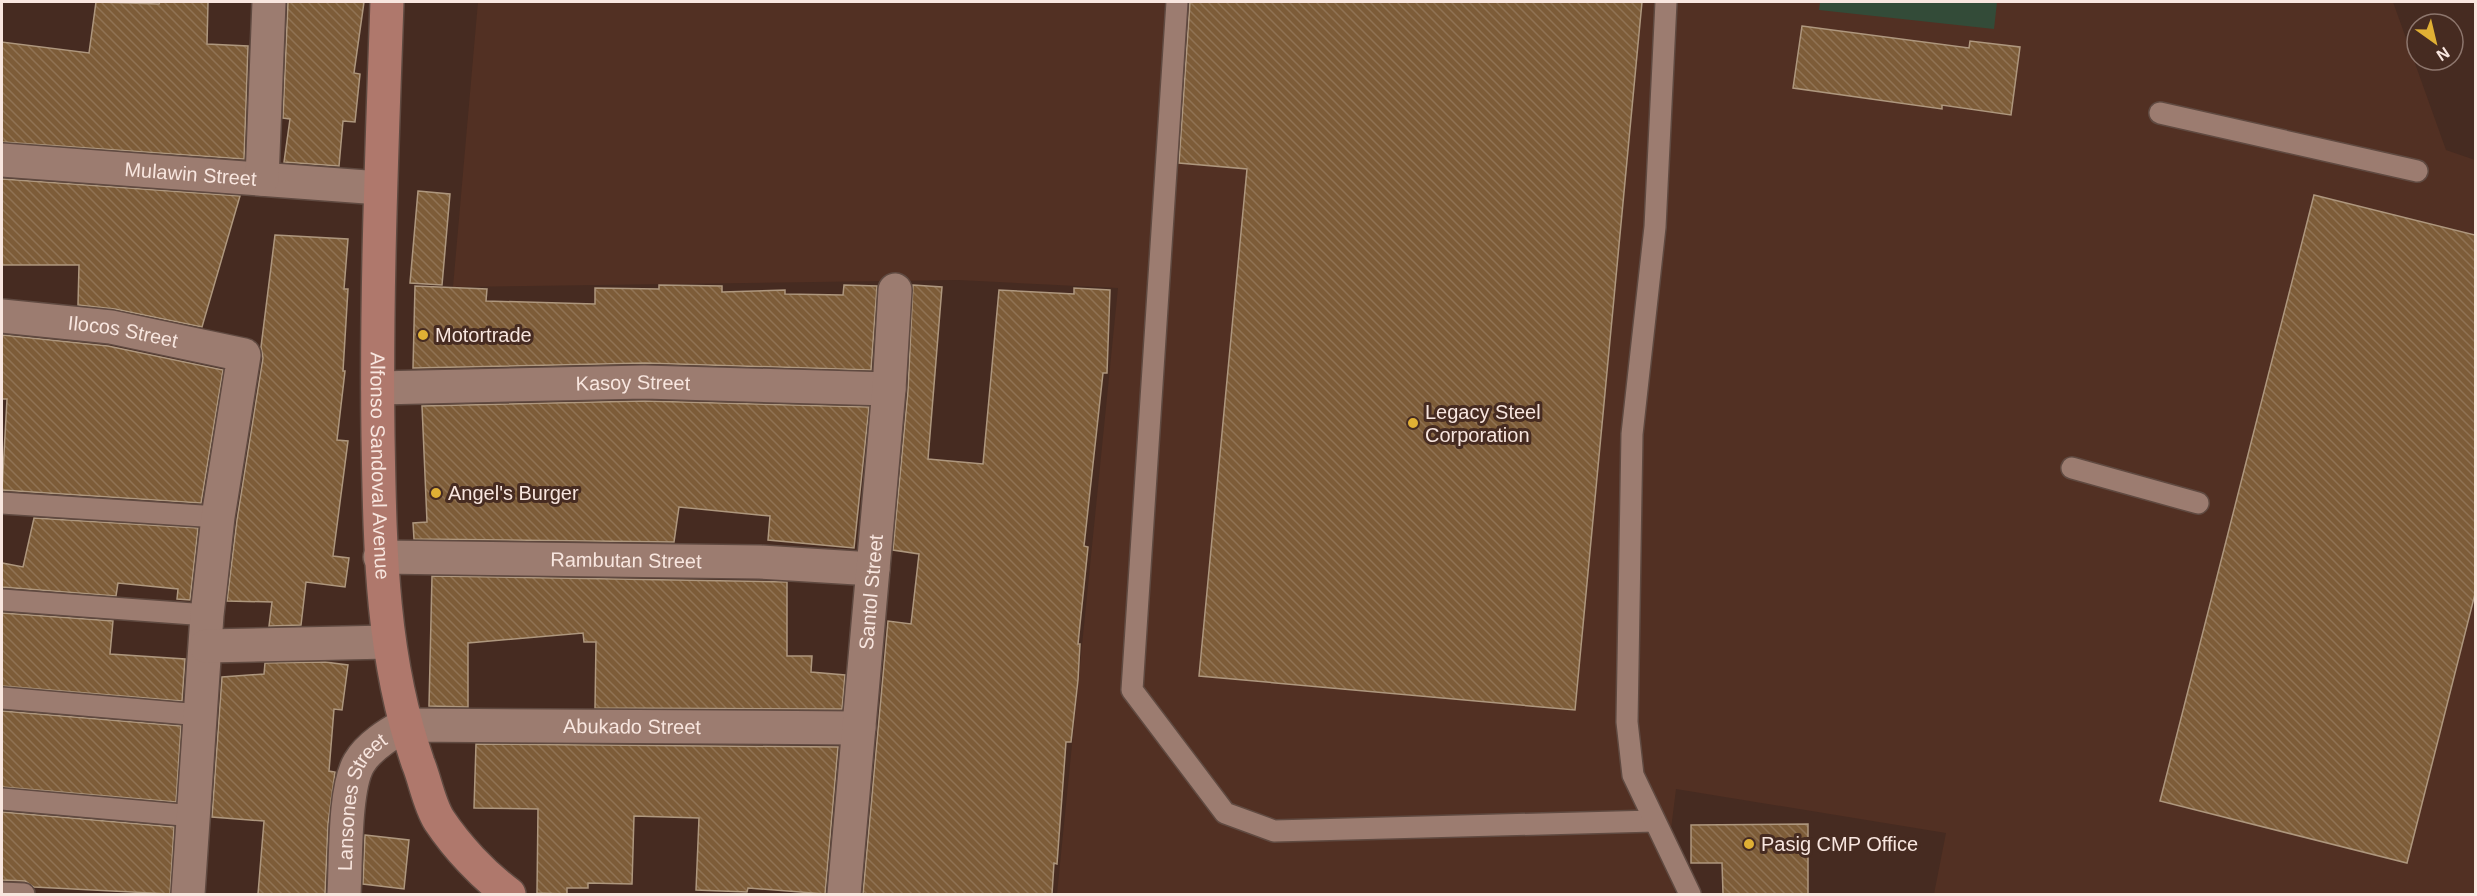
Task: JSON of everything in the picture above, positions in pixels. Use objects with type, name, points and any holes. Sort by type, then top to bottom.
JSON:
[{"type":"main road","name":"Alfonso Sandoval Avenue","points":[[387,2],[380,188],[378,388],[380,556],[388,642],[405,725],[438,819],[488,879],[509,894]]},
{"type":"street","points":[[262,179],[269,2]]},
{"type":"street","name":"Mulawin Street","points":[[2,160],[380,188]]},
{"type":"street","name":"Santol Street","points":[[844,894],[889,389],[895,290]]},
{"type":"street","name":"Ilocos Street","points":[[2,316],[111,327],[241,352],[245,358],[218,517]]},
{"type":"street","name":"Kasoy Street","points":[[378,388],[644,382],[889,389]]},
{"type":"street","points":[[188,894],[207,630],[218,517]]},
{"type":"street","name":"Rambutan Street","points":[[380,556],[760,562],[873,569]]},
{"type":"street","points":[[207,630],[388,642]]},
{"type":"street","name":"Abukado Street","points":[[405,725],[859,728]]},
{"type":"street","name":"Lansones Street","points":[[344,894],[351,781],[360,762],[374,747],[405,725]]},
{"type":"lane","points":[[1177,2],[1132,690],[1225,813],[1274,831],[1654,821]]},
{"type":"lane","points":[[1666,2],[1655,227],[1632,434],[1627,722],[1633,775],[1690,894]]},
{"type":"lane","points":[[2160,113],[2417,171]]},
{"type":"lane","points":[[2072,468],[2198,503]]},
{"type":"lane","points":[[2,504],[218,517]]},
{"type":"lane","points":[[2,600],[207,630]]},
{"type":"lane","points":[[2,698],[201,715]]},
{"type":"lane","points":[[2,799],[194,816]]},
{"type":"lane","points":[[2,893],[24,894]]},
{"type":"shaded area","points":[[478,2],[2393,2],[2405,36],[2405,72],[2418,72],[2446,150],[2475,160],[2475,894],[1934,894],[1946,833],[1676,789],[1670,837],[1675,894],[1057,894],[1118,288],[958,280],[453,287]]},
{"type":"green space","points":[[1820,2],[1997,2],[1994,29],[1819,10]]},
{"type":"building","points":[[96,2],[159,4],[160,2],[208,2],[207,44],[248,46],[244,159],[2,142],[2,42],[89,53]]},
{"type":"building","points":[[288,2],[364,2],[354,73],[360,74],[355,122],[343,121],[339,166],[284,162],[290,119],[283,118]]},
{"type":"building","name":"Legacy Steel Corporation","points":[[1190,2],[1642,2],[1575,710],[1199,676],[1247,169],[1179,163]]},
{"type":"building","points":[[1802,26],[1969,48],[1970,41],[2020,47],[2011,115],[1942,105],[1942,109],[1793,88]]},
{"type":"building","points":[[2,179],[240,196],[202,327],[115,309],[78,305],[79,265],[2,265]]},
{"type":"building","points":[[418,191],[450,194],[442,285],[410,283]]},
{"type":"building","points":[[2314,195],[2475,235],[2475,594],[2407,863],[2160,801]]},
{"type":"building","points":[[275,235],[348,239],[344,289],[348,289],[343,371],[345,371],[337,440],[348,441],[333,556],[349,558],[345,587],[306,582],[301,625],[269,626],[272,602],[227,601],[237,520],[263,358],[261,347]]},
{"type":"building","points":[[659,285],[722,286],[722,292],[785,290],[785,294],[843,295],[844,285],[877,286],[871,370],[645,363],[413,368],[415,286],[487,289],[486,301],[595,304],[595,288],[659,289]]},
{"type":"building","points":[[913,285],[942,287],[928,459],[983,464],[999,290],[1074,294],[1074,288],[1110,290],[1107,373],[1103,373],[1084,546],[1088,547],[1078,644],[1080,644],[1078,680],[1071,742],[1066,742],[1057,864],[1054,863],[1052,894],[863,894],[888,621],[911,624],[919,554],[893,550],[908,391]]},
{"type":"building","points":[[2,335],[108,346],[223,370],[201,503],[2,490],[7,399],[2,399]]},
{"type":"building","points":[[644,401],[869,407],[854,548],[768,540],[770,516],[679,507],[674,542],[414,539],[413,523],[427,522],[422,406]]},
{"type":"building","points":[[34,518],[198,528],[190,600],[177,599],[178,589],[118,583],[116,596],[2,587],[2,563],[23,567]]},
{"type":"building","points":[[432,576],[787,582],[787,656],[812,656],[811,672],[845,675],[842,709],[595,708],[596,642],[584,642],[583,633],[468,643],[468,707],[429,706]]},
{"type":"building","points":[[2,613],[113,621],[110,654],[185,659],[182,701],[2,686]]},
{"type":"building","points":[[325,662],[348,665],[342,710],[334,709],[329,771],[335,772],[328,824],[325,894],[258,894],[264,821],[212,817],[222,677],[264,674],[265,663]]},
{"type":"building","points":[[2,711],[181,726],[176,802],[2,787]]},
{"type":"building","points":[[476,744],[838,747],[825,894],[748,888],[747,892],[696,890],[699,818],[634,816],[632,884],[588,883],[588,888],[567,888],[567,894],[537,893],[538,809],[474,808]]},
{"type":"building","points":[[2,812],[174,827],[170,894],[34,887],[25,881],[2,880]]},
{"type":"building","name":"Pasig CMP Office","points":[[1808,824],[1808,894],[1723,894],[1722,863],[1691,863],[1691,825]]},
{"type":"building","points":[[365,835],[409,840],[404,889],[363,884]]},
{"type":"place","name":"Motortrade","points":[[423,335]]},
{"type":"place","name":"Legacy Steel Corporation","points":[[1413,423]]},
{"type":"place","name":"Angel's Burger","points":[[436,493]]},
{"type":"place","name":"Pasig CMP Office","points":[[1749,844]]}]
